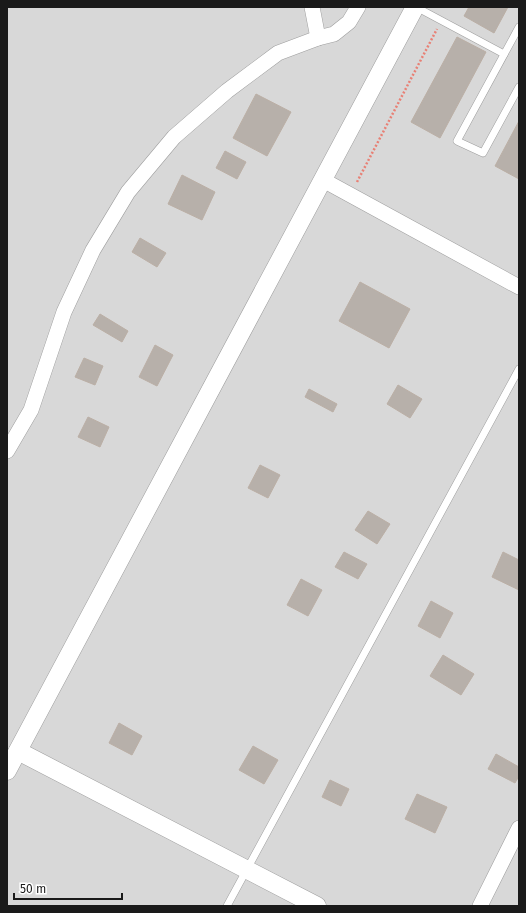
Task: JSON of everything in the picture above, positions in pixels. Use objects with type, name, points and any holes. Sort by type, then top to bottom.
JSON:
[{"type":"street","points":[[312,7],[318,38]]},
{"type":"street","points":[[7,451],[31,410],[64,312],[93,250],[128,192],[174,137],[228,90],[278,53],[318,38],[334,34],[349,22],[358,7]]},
{"type":"street","points":[[7,771],[415,7]]},
{"type":"street","points":[[323,180],[519,287]]},
{"type":"street","points":[[18,751],[317,906]]},
{"type":"street","points":[[480,906],[519,828]]},
{"type":"lane","points":[[415,7],[504,54]]},
{"type":"lane","points":[[519,27],[457,141],[483,153],[519,87]]},
{"type":"lane","points":[[227,906],[519,369]]},
{"type":"path","points":[[350,195],[441,20]]},
{"type":"shaded area","points":[[7,7],[519,7],[519,906],[7,906]]},
{"type":"building","points":[[469,7],[508,7],[494,33],[464,16]]},
{"type":"building","points":[[457,37],[486,52],[440,138],[411,122]]},
{"type":"building","points":[[256,94],[291,112],[267,156],[233,138]]},
{"type":"building","points":[[519,121],[519,179],[495,166]]},
{"type":"building","points":[[225,151],[246,162],[237,179],[216,168]]},
{"type":"building","points":[[182,175],[215,192],[202,220],[168,204]]},
{"type":"building","points":[[140,238],[166,253],[157,267],[132,252]]},
{"type":"building","points":[[360,282],[410,309],[389,348],[339,321]]},
{"type":"building","points":[[100,314],[128,331],[122,342],[93,325]]},
{"type":"building","points":[[155,345],[173,355],[157,386],[139,377]]},
{"type":"building","points":[[84,358],[103,366],[95,385],[75,377]]},
{"type":"building","points":[[398,385],[422,399],[410,418],[387,404]]},
{"type":"building","points":[[309,389],[337,404],[333,412],[305,397]]},
{"type":"building","points":[[88,417],[109,427],[100,447],[78,437]]},
{"type":"building","points":[[260,465],[280,475],[268,498],[248,488]]},
{"type":"building","points":[[368,511],[390,524],[377,544],[355,530]]},
{"type":"building","points":[[344,552],[367,564],[358,579],[335,567]]},
{"type":"building","points":[[503,552],[519,560],[519,590],[492,577]]},
{"type":"building","points":[[301,579],[322,590],[308,616],[287,605]]},
{"type":"building","points":[[431,601],[453,613],[440,638],[418,626]]},
{"type":"building","points":[[443,655],[474,674],[461,695],[430,676]]},
{"type":"building","points":[[119,723],[142,736],[132,755],[109,743]]},
{"type":"building","points":[[253,746],[278,760],[264,784],[239,770]]},
{"type":"building","points":[[496,754],[519,767],[519,776],[515,783],[488,769]]},
{"type":"building","points":[[330,780],[349,789],[341,806],[322,797]]},
{"type":"building","points":[[417,794],[447,807],[435,833],[405,819]]}]
